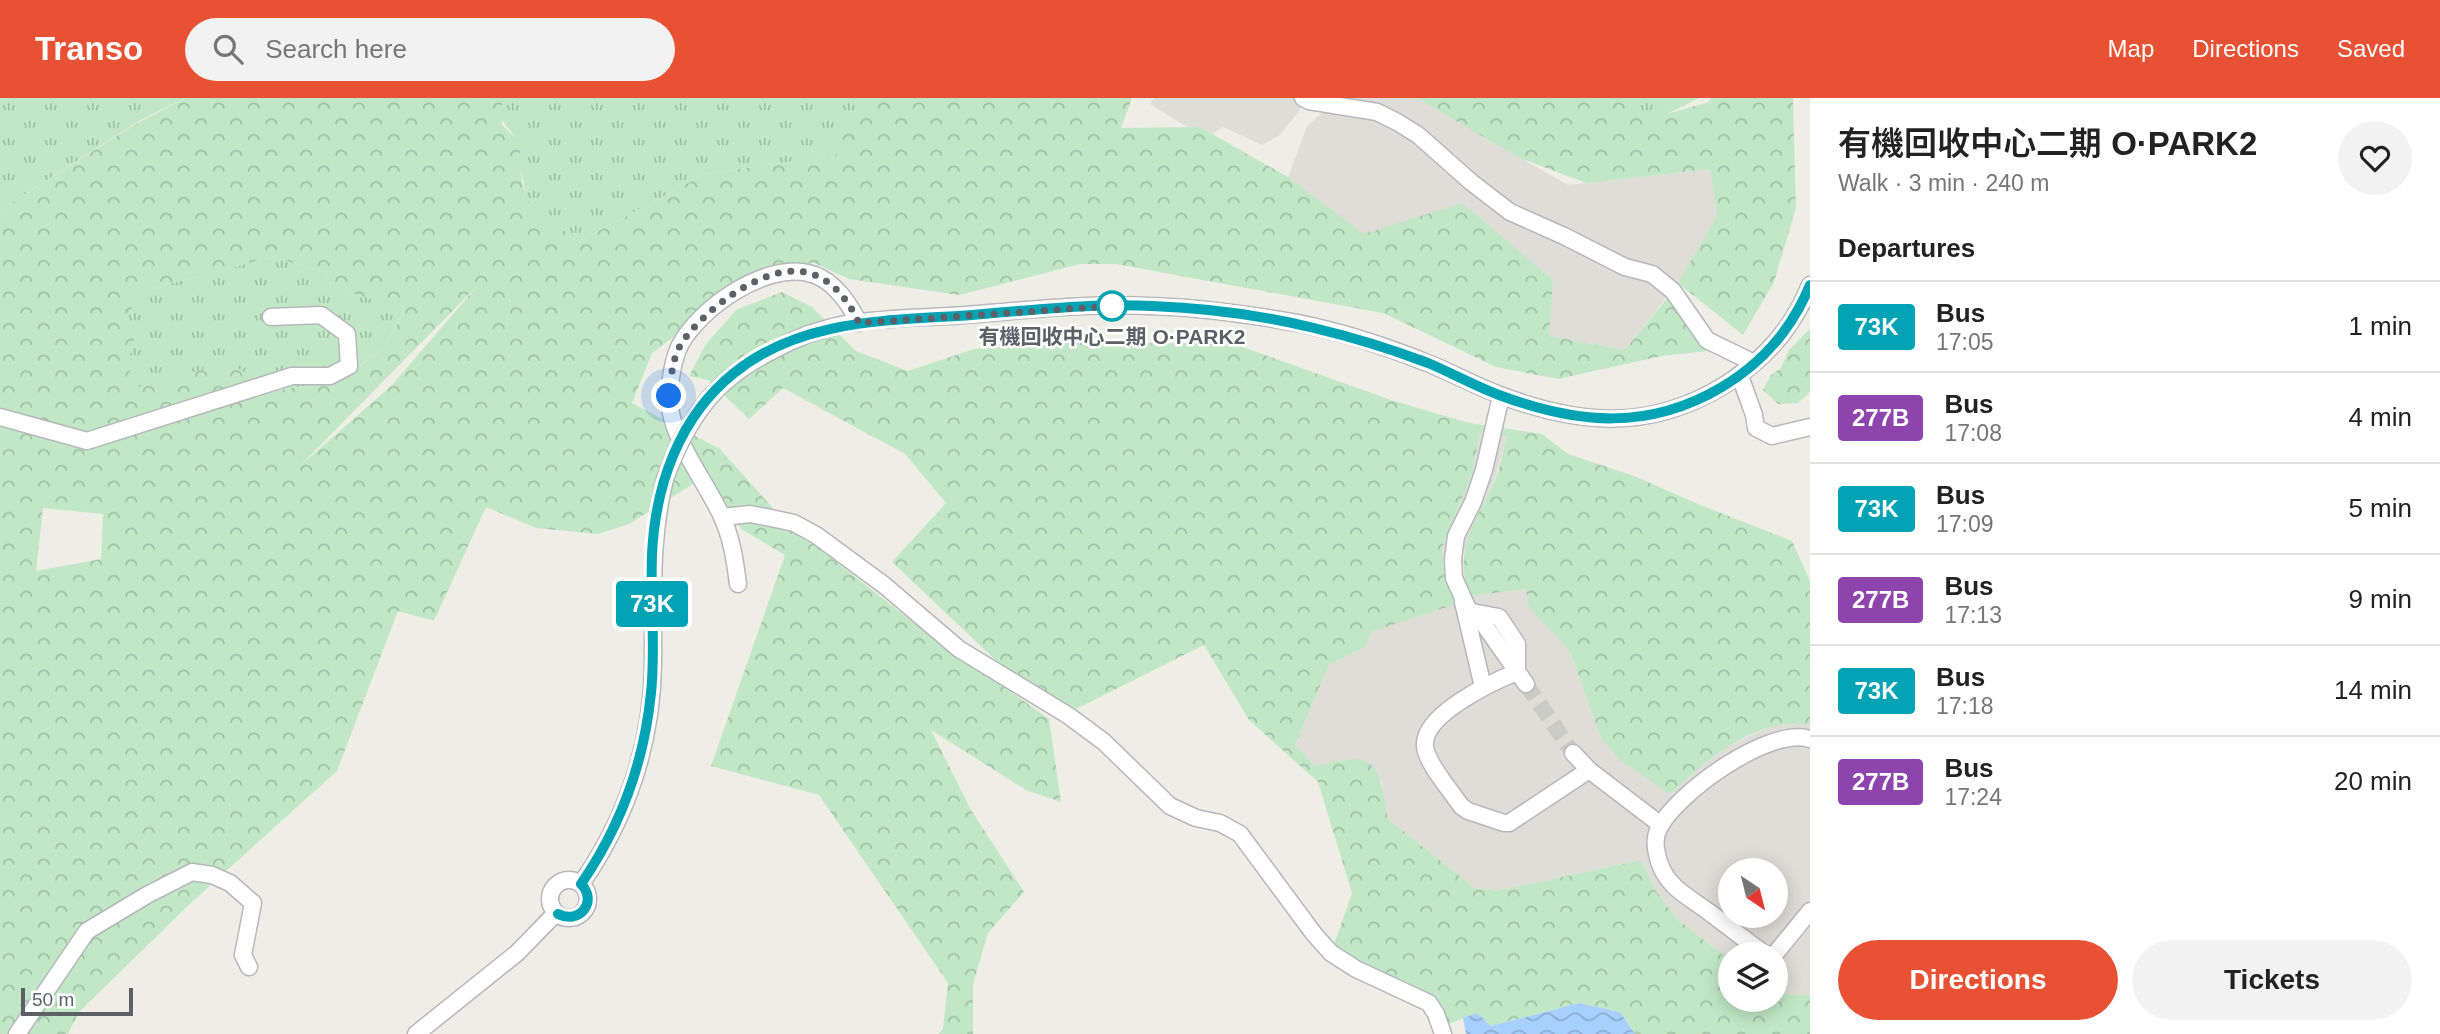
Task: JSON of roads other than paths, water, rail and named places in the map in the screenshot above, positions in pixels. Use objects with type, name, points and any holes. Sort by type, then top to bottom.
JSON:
[{"type":"street","points":[[1303,98],[1377,112],[1397,122],[1418,135],[1510,212],[1625,267],[1651,274],[1673,291],[1707,340],[1754,363]]},
{"type":"street","points":[[738,584],[733,550],[722,517],[680,439],[670,410],[673,369],[680,345],[701,319],[723,299],[769,276],[796,271],[811,273],[830,284],[844,298],[859,323]]},
{"type":"street","points":[[581,884],[603,851],[622,811],[644,742],[653,666],[654,530],[665,479],[689,423],[721,384],[769,350],[806,335],[847,324],[1081,306],[1150,305],[1277,319],[1366,341],[1428,363],[1501,396],[1590,419],[1628,420],[1681,408],[1740,376],[1780,338],[1796,316],[1810,285]]},
{"type":"street","points":[[0,417],[87,441],[292,376],[330,376],[349,366],[347,334],[321,315],[271,317]]},
{"type":"street","points":[[1740,376],[1756,428],[1772,436],[1810,427]]},
{"type":"street","points":[[1483,687],[1467,606],[1454,578],[1456,536],[1473,502],[1484,470],[1501,396]]},
{"type":"street","points":[[722,517],[750,514],[761,516],[794,523],[816,535],[884,585],[959,649],[1069,716],[1132,768],[1170,806],[1196,818],[1220,823],[1240,834],[1331,953],[1356,969],[1429,1003],[1443,1034]]},
{"type":"street","points":[[1467,606],[1480,619],[1521,678],[1483,687],[1442,716],[1426,734],[1424,747],[1429,759],[1461,806],[1504,823],[1509,822],[1589,770]]},
{"type":"street","points":[[1749,942],[1674,886],[1662,870],[1657,854],[1656,835],[1682,800],[1720,770],[1751,751],[1784,739],[1810,739]]},
{"type":"street","points":[[1573,753],[1589,770],[1661,825]]},
{"type":"street","points":[[17,1034],[87,931],[192,872],[212,875],[229,883],[253,903],[243,955],[249,967]]},
{"type":"street","points":[[568,880],[581,884],[588,897],[585,909],[576,917],[570,918],[556,913],[550,900],[557,884],[568,880]]},
{"type":"street","points":[[1785,942],[1810,911]]},
{"type":"street","points":[[416,1034],[517,953],[556,913]]},
{"type":"water","points":[[1579,1003],[1620,1012],[1635,1034],[1466,1034],[1463,1018],[1477,1013],[1491,1026]]},
{"type":"tunnel","points":[[1526,684],[1573,753]]},
{"type":"place","name":"有機回收中心二期 O·PARK2","points":[[1112,306]]}]
